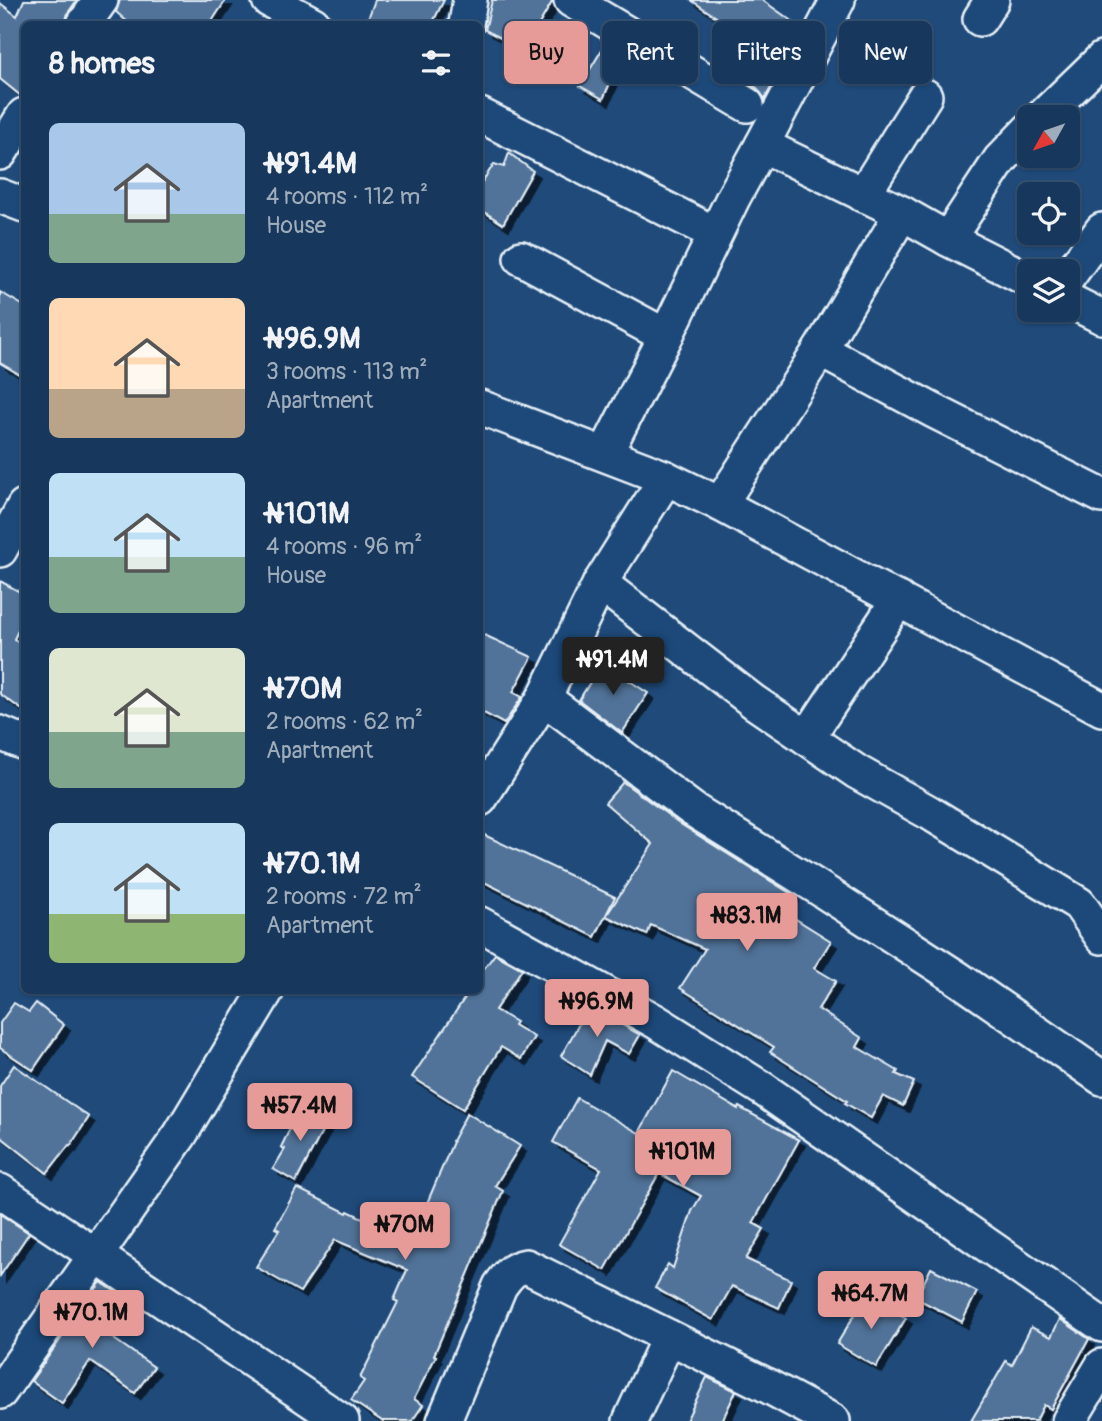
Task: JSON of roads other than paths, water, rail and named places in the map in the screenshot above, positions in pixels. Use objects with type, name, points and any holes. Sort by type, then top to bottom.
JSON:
[{"type":"street","points":[[86,21],[100,0]]},
{"type":"street","points":[[269,0],[308,21]]},
{"type":"street","points":[[466,21],[470,0]]},
{"type":"street","points":[[571,0],[747,105]]},
{"type":"street","points":[[605,454],[762,145],[830,3]]},
{"type":"street","points":[[1054,105],[1102,59]]},
{"type":"street","points":[[863,195],[925,96]]},
{"type":"street","points":[[483,117],[698,225]]},
{"type":"street","points":[[0,153],[21,120]]},
{"type":"street","points":[[948,239],[1000,160],[1017,142]]},
{"type":"street","points":[[762,145],[902,213],[1017,274]]},
{"type":"street","points":[[0,196],[21,204]]},
{"type":"street","points":[[720,504],[820,350],[902,213]]},
{"type":"street","points":[[1080,260],[1102,230]]},
{"type":"street","points":[[521,258],[666,336]]},
{"type":"street","points":[[1080,306],[1102,317]]},
{"type":"street","points":[[820,350],[1102,496]]},
{"type":"street","points":[[483,408],[666,478],[720,504],[1102,709]]},
{"type":"street","points":[[483,794],[544,698],[600,583],[666,478]]},
{"type":"street","points":[[0,550],[21,512]]},
{"type":"street","points":[[600,583],[754,702],[857,772],[1079,904],[1102,937]]},
{"type":"street","points":[[807,738],[899,599]]},
{"type":"street","points":[[544,698],[692,809],[956,977],[1102,1077]]},
{"type":"street","points":[[0,733],[21,742]]},
{"type":"street","points":[[483,926],[654,1021],[763,1089],[1102,1325]]},
{"type":"street","points":[[0,1392],[180,1135],[265,994]]},
{"type":"street","points":[[0,1191],[342,1421]]},
{"type":"street","points":[[444,1421],[500,1286],[511,1271],[526,1266],[833,1421]]},
{"type":"street","points":[[630,1421],[669,1337]]},
{"type":"street","points":[[1069,1421],[1102,1366]]}]
